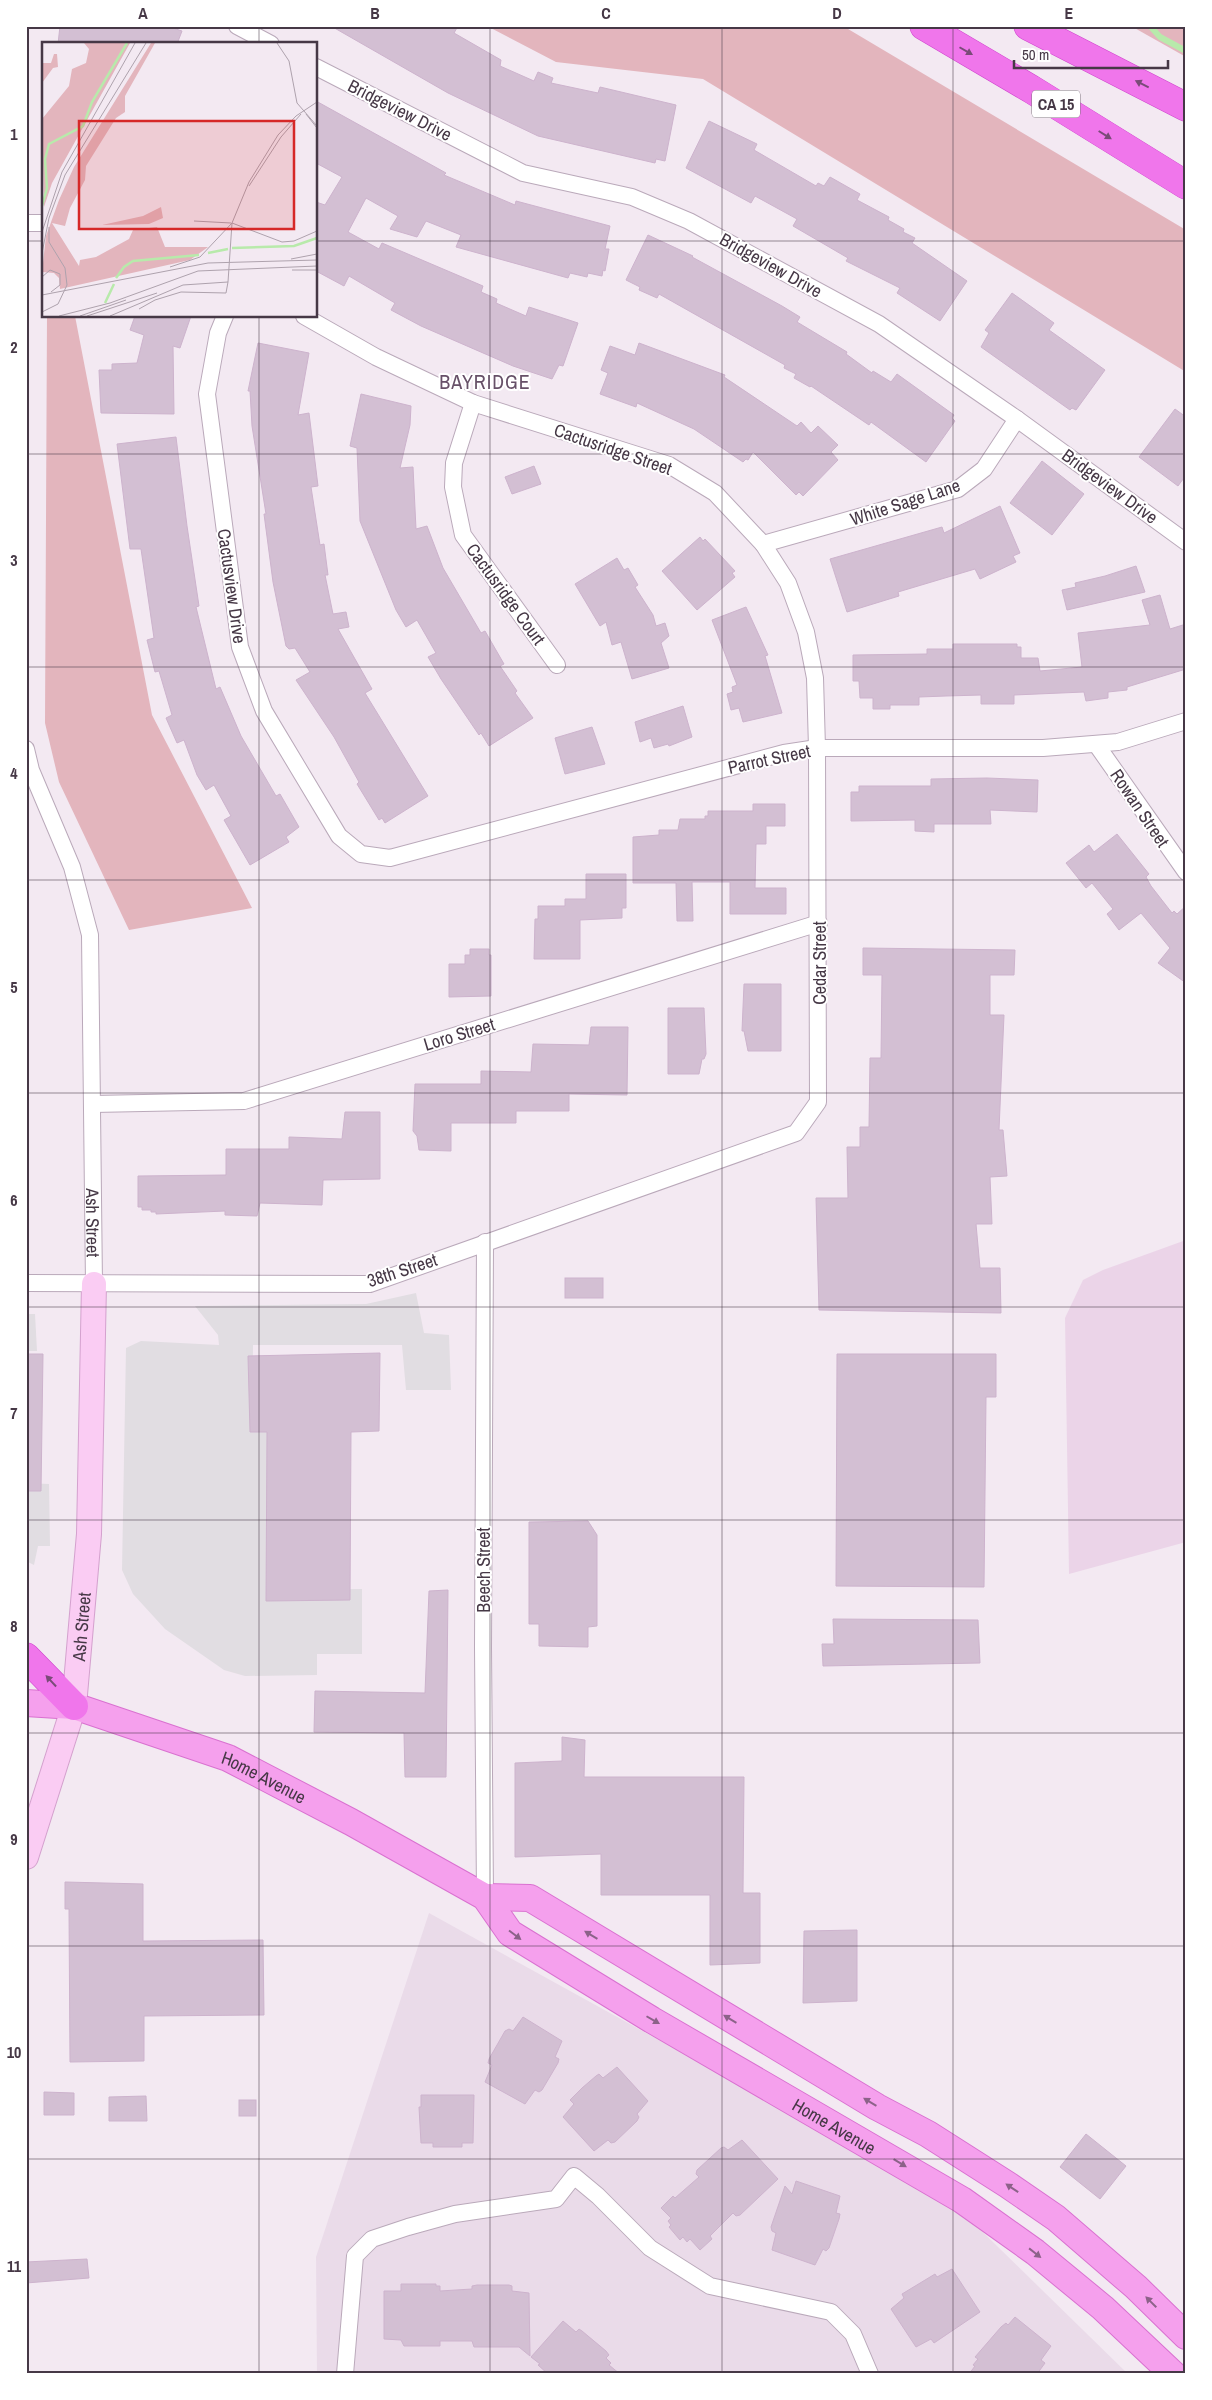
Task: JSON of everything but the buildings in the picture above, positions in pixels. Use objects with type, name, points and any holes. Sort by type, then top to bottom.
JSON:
[{"type":"highway","name":"CA 15","points":[[924,26],[1031,88],[1186,185]]},
{"type":"highway","points":[[1028,26],[1186,106]]},
{"type":"highway","points":[[26,1657],[74,1706]]},
{"type":"main road","name":"Home Avenue","points":[[26,1703],[74,1706],[228,1758],[352,1822],[485,1897],[510,1933],[645,2015],[962,2200],[1035,2252],[1103,2308],[1173,2374]]},
{"type":"main road","name":"Home Avenue","points":[[485,1897],[530,1898],[961,2155],[1056,2218],[1136,2287],[1186,2336]]},
{"type":"street","points":[[237,26],[267,42]]},
{"type":"street","name":"Bridgeview Drive","points":[[318,68],[523,173],[632,197],[689,221],[879,324],[1017,418],[1186,542]]},
{"type":"street","points":[[26,223],[42,223]]},
{"type":"street","name":"Cactusview Drive","points":[[224,318],[218,333],[207,394],[240,647],[264,711],[338,836],[361,854],[390,858]]},
{"type":"street","name":"Cactusridge Street","points":[[308,318],[376,357],[474,403],[669,465],[715,493],[763,544],[788,583],[806,632],[816,678],[817,748]]},
{"type":"street","name":"Cactusridge Court","points":[[474,403],[454,463],[453,487],[463,535],[557,665]]},
{"type":"street","name":"White Sage Lane","points":[[763,544],[958,489],[984,469],[1017,418]]},
{"type":"street","name":"Parrot Street","points":[[390,858],[784,752],[817,748],[1043,748],[1096,744],[1118,742],[1186,721]]},
{"type":"street","name":"Rowan Street","points":[[1096,744],[1186,872]]},
{"type":"street","name":"Cedar Street","points":[[760,1146],[796,1133],[818,1102],[819,923],[817,748]]},
{"type":"street","name":"Ash Street","points":[[26,749],[31,770],[72,867],[90,935],[94,1284],[89,1534],[74,1706],[26,1857]]},
{"type":"street","name":"Loro Street","points":[[93,1104],[244,1101],[819,923]]},
{"type":"street","name":"38th Street","points":[[26,1283],[370,1284],[760,1146]]},
{"type":"street","name":"Beech Street","points":[[485,1242],[483,1637],[485,1897]]},
{"type":"street","points":[[345,2374],[354,2256],[372,2239],[455,2214],[556,2199],[574,2176],[598,2196],[650,2248],[710,2286],[831,2312],[853,2334],[870,2374]]},
{"type":"shaded area","points":[[487,26],[843,26],[1186,230],[1186,372],[703,79],[556,62]]},
{"type":"shaded area","points":[[1131,26],[1186,26],[1186,57]]},
{"type":"shaded area","points":[[47,318],[75,318],[152,715],[252,908],[129,930],[59,782],[45,723]]},
{"type":"shaded area","points":[[1186,1240],[1186,1542],[1069,1574],[1065,1318],[1083,1280],[1103,1270]]},
{"type":"shaded area","points":[[416,1293],[424,1333],[449,1335],[451,1390],[406,1390],[402,1345],[253,1345],[252,1422],[278,1426],[275,1590],[362,1589],[362,1654],[317,1654],[317,1675],[245,1676],[224,1670],[165,1629],[133,1594],[122,1570],[126,1348],[141,1341],[219,1345],[218,1335],[195,1306],[366,1304]]},
{"type":"shaded area","points":[[26,1314],[35,1314],[37,1351],[26,1351]]},
{"type":"shaded area","points":[[26,1483],[49,1484],[50,1546],[38,1546],[34,1565],[26,1561]]},
{"type":"shaded area","points":[[429,1913],[952,2202],[1128,2374],[317,2374],[316,2257]]},
{"type":"waterway","points":[[1150,26],[1160,37],[1186,51]]},
{"type":"district","name":"BAYRIDGE","points":[[485,381]]}]
